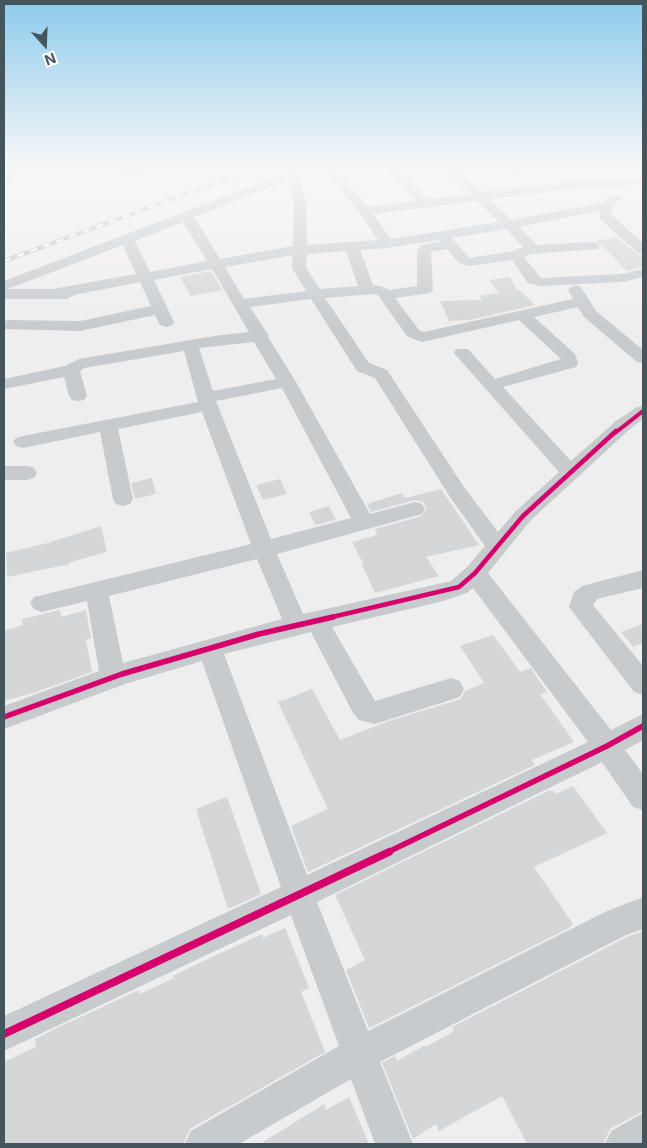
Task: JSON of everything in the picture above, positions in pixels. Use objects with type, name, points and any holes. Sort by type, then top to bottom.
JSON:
[{"type":"street","points":[[4,286],[168,222]]},
{"type":"street","points":[[191,222],[261,336],[364,522]]},
{"type":"street","points":[[300,222],[299,268],[363,367],[381,374],[457,492],[497,547]]},
{"type":"street","points":[[372,222],[386,244]]},
{"type":"street","points":[[506,222],[530,243],[531,246],[522,252]]},
{"type":"street","points":[[53,294],[286,251],[447,239],[521,222]]},
{"type":"street","points":[[610,222],[643,250]]},
{"type":"street","points":[[6,329],[80,326],[163,316],[127,239]]},
{"type":"street","points":[[447,239],[466,262],[522,252],[593,246]]},
{"type":"street","points":[[386,295],[425,290],[424,250],[447,239]]},
{"type":"street","points":[[352,247],[366,289]]},
{"type":"street","points":[[522,252],[533,280],[536,282],[622,278],[643,273]]},
{"type":"street","points":[[571,280],[590,314],[643,358]]},
{"type":"street","points":[[241,304],[315,294],[366,289],[380,290],[386,295],[413,333],[422,337],[583,301]]},
{"type":"street","points":[[4,294],[100,295]]},
{"type":"street","points":[[6,329],[26,294]]},
{"type":"street","points":[[491,385],[570,363],[569,358],[522,315]]},
{"type":"street","points":[[4,384],[71,370],[85,362],[261,336]]},
{"type":"street","points":[[190,346],[208,402],[264,549],[306,623],[362,705],[368,712],[375,713],[451,689]]},
{"type":"street","points":[[462,353],[570,472]]},
{"type":"street","points":[[71,370],[78,396]]},
{"type":"street","points":[[23,442],[108,425],[287,382]]},
{"type":"street","points":[[4,717],[113,677],[259,634],[459,587],[476,573],[523,516],[623,424],[643,411]]},
{"type":"street","points":[[108,425],[123,499]]},
{"type":"street","points":[[4,472],[27,473]]},
{"type":"street","points":[[42,603],[264,549],[415,509]]},
{"type":"street","points":[[476,573],[608,746],[643,797]]},
{"type":"street","points":[[643,580],[590,592],[582,598],[581,608],[643,684]]},
{"type":"street","points":[[96,590],[113,677]]},
{"type":"street","points":[[210,648],[299,895],[394,1144]]},
{"type":"street","points":[[4,1034],[299,895],[608,746],[643,726]]},
{"type":"street","points":[[204,1144],[360,1054],[618,922],[643,913]]},
{"type":"street","points":[[624,1144],[643,1132]]},
{"type":"building","points":[[618,238],[637,254],[643,256],[643,267],[627,271],[596,240]]},
{"type":"building","points":[[211,271],[222,290],[191,296],[180,277]]},
{"type":"building","points":[[510,277],[517,291],[520,290],[535,305],[469,320],[449,321],[440,301],[483,300],[479,296],[499,293],[489,280]]},
{"type":"building","points":[[152,478],[156,494],[135,499],[131,483]]},
{"type":"building","points":[[280,479],[287,494],[263,500],[256,485]]},
{"type":"building","points":[[441,489],[479,545],[426,557],[439,576],[375,593],[352,542],[377,535],[375,529],[422,516],[427,508],[423,502],[415,500],[371,512],[367,504],[402,493],[405,498]]},
{"type":"building","points":[[329,506],[336,520],[315,525],[309,512]]},
{"type":"building","points":[[101,526],[107,552],[70,562],[70,564],[7,577],[6,553],[48,543]]},
{"type":"building","points":[[60,610],[61,617],[86,610],[91,638],[86,640],[92,672],[4,701],[4,631],[23,625],[22,619]]},
{"type":"building","points":[[643,624],[643,643],[633,647],[621,632]]},
{"type":"building","points":[[493,635],[520,672],[531,668],[547,692],[540,694],[574,742],[532,760],[535,765],[308,872],[291,826],[328,809],[278,702],[312,689],[340,740],[389,721],[461,699],[465,691],[484,683],[460,646]]},
{"type":"building","points":[[573,786],[607,833],[534,867],[573,924],[569,928],[369,1028],[346,970],[365,960],[335,895],[550,790],[556,794]]},
{"type":"building","points":[[227,797],[261,894],[228,909],[196,809]]},
{"type":"building","points":[[285,928],[309,988],[301,992],[325,1052],[190,1129],[183,1144],[4,1144],[4,1062],[36,1047],[35,1039],[61,1026],[139,990],[140,994],[174,978],[173,976],[193,966],[262,934],[263,938]]},
{"type":"building","points":[[643,931],[643,1111],[610,1129],[603,1144],[527,1144],[502,1096],[439,1131],[436,1124],[413,1139],[382,1063],[395,1056],[397,1061],[425,1045],[426,1047],[454,1031],[452,1027],[627,937]]},
{"type":"building","points":[[349,1097],[369,1144],[260,1144],[324,1104],[326,1110]]},
{"type":"railway","points":[[4,261],[111,222]]},
{"type":"cycle path","points":[[4,717],[122,674],[259,634],[459,587],[475,573],[523,516],[623,425],[643,411]]},
{"type":"cycle path","points":[[4,1034],[299,895],[607,746],[643,726]]}]
